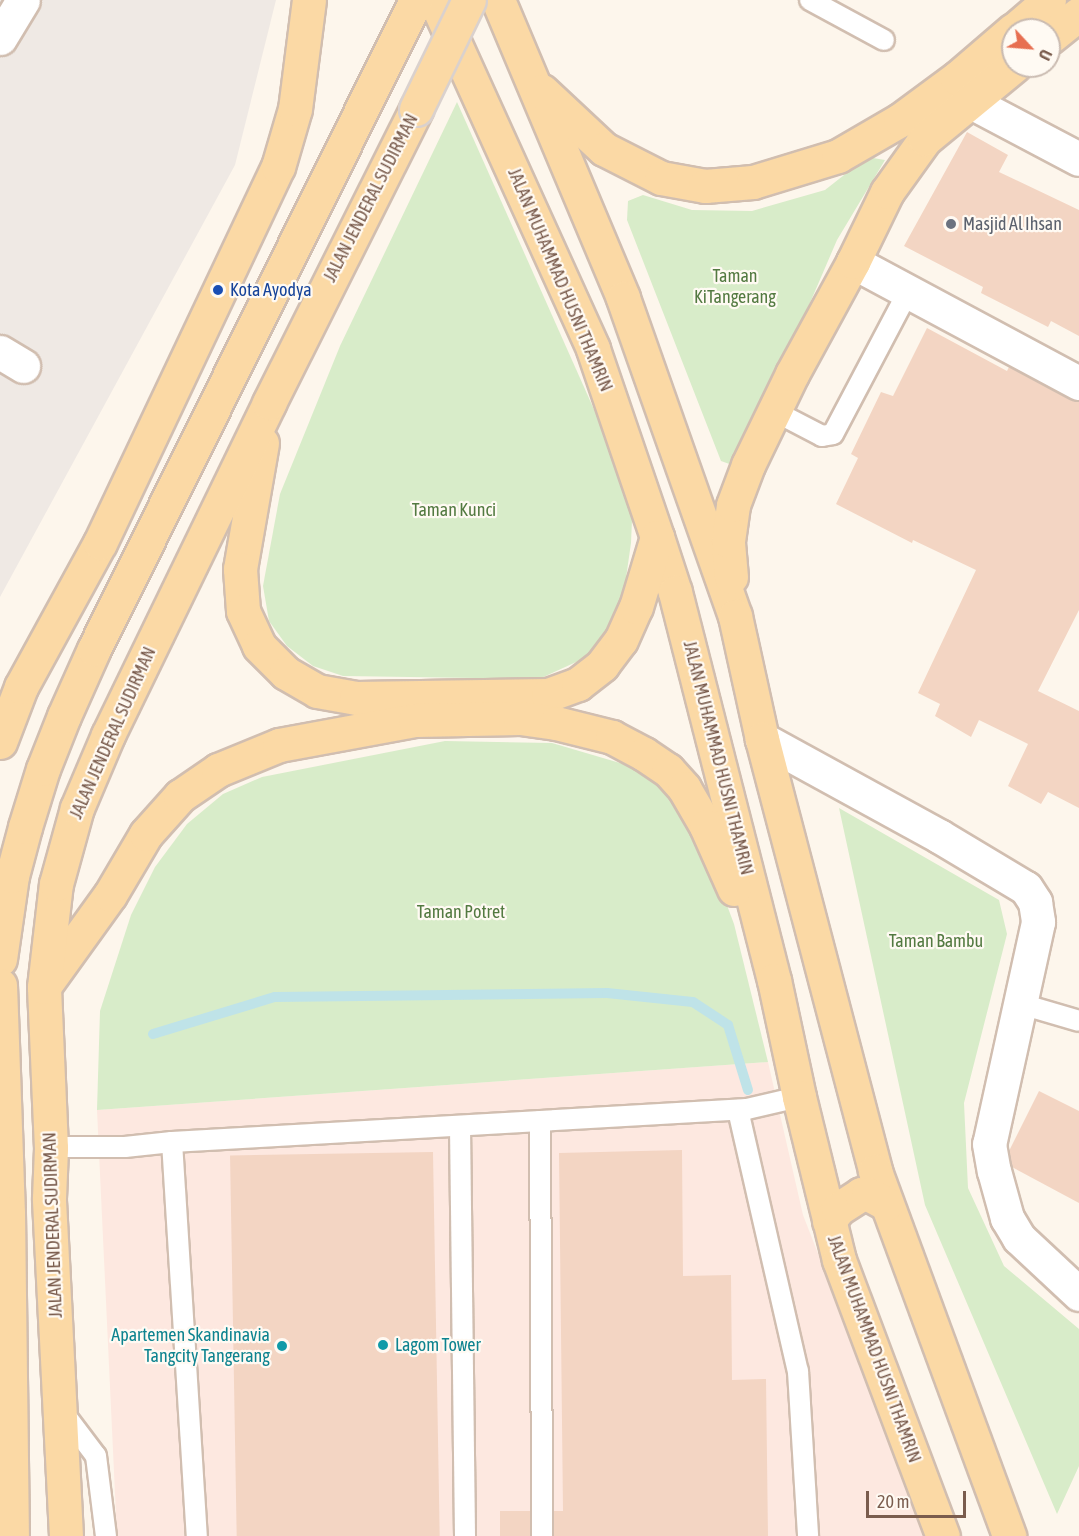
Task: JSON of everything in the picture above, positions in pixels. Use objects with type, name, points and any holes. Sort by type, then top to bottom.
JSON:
[{"type":"main road","points":[[0,742],[21,687],[100,543],[278,167],[295,109],[309,0]]},
{"type":"main road","points":[[0,959],[12,876],[43,769],[64,716],[94,649],[416,0]]},
{"type":"main road","name":"JALAN MUHAMMAD HUSNI THAMRIN","points":[[435,0],[593,349],[657,537],[675,592],[774,980],[825,1206],[849,1289],[943,1536]]},
{"type":"main road","name":"JALAN JENDERAL SUDIRMAN","points":[[66,1536],[49,1198],[51,1147],[44,987],[56,884],[77,808],[114,724],[268,403],[469,0]]},
{"type":"main road","points":[[498,0],[624,298],[735,616],[762,739],[875,1171],[1009,1536]]},
{"type":"main road","points":[[1027,18],[1049,0]]},
{"type":"main road","points":[[1061,28],[1079,14]]},
{"type":"main road","points":[[532,81],[604,149],[661,178],[705,186],[753,182],[838,156],[889,126],[957,78],[1001,40]]},
{"type":"main road","points":[[735,616],[728,541],[733,506],[748,465],[774,411],[853,262],[887,192],[925,139],[1001,76]]},
{"type":"main road","points":[[268,403],[240,569],[243,611],[259,646],[286,674],[317,691],[356,699],[548,695],[578,684],[602,666],[621,640],[636,607],[657,537]]},
{"type":"main road","points":[[44,987],[110,895],[146,834],[180,796],[218,770],[279,745],[350,730],[415,720],[520,718],[556,723],[612,737],[644,754],[673,776],[684,788],[724,862],[751,934],[774,980]]},
{"type":"main road","points":[[0,985],[12,1536]]},
{"type":"main road","points":[[825,1206],[857,1186],[875,1171]]},
{"type":"main road","points":[[825,1206],[838,1209],[861,1194],[868,1194],[887,1204]]},
{"type":"street","points":[[0,38],[23,0]]},
{"type":"street","points":[[969,101],[1079,159]]},
{"type":"street","points":[[853,262],[1079,383]]},
{"type":"street","points":[[762,739],[939,836],[1026,888],[1035,902],[1038,922],[989,1144],[1007,1218],[1019,1238],[1079,1294]]},
{"type":"lane","points":[[810,0],[884,40]]},
{"type":"lane","points":[[774,411],[822,436],[833,434],[908,292]]},
{"type":"lane","points":[[1021,1004],[1079,1021]]},
{"type":"lane","points":[[51,1147],[126,1147],[172,1142],[738,1110],[799,1097]]},
{"type":"lane","points":[[738,1110],[798,1371],[807,1536]]},
{"type":"lane","points":[[540,1121],[542,1536]]},
{"type":"lane","points":[[460,1126],[465,1536]]},
{"type":"lane","points":[[172,1142],[197,1536]]},
{"type":"lane","points":[[61,1409],[96,1456],[106,1536]]},
{"type":"shaded area","points":[[0,0],[276,0],[235,165],[0,597]]},
{"type":"shaded area","points":[[768,1062],[803,1215],[928,1536],[117,1536],[97,1110]]},
{"type":"green space","name":"Taman Kunci","points":[[457,102],[633,497],[631,543],[624,592],[610,636],[587,657],[539,679],[343,676],[313,666],[287,646],[269,621],[263,586],[280,494],[340,346]]},
{"type":"green space","name":"Taman KiTangerang","points":[[867,157],[885,160],[837,240],[745,454],[735,466],[721,461],[627,220],[628,201],[643,195],[692,210],[752,211],[825,190]]},
{"type":"green space","name":"Taman Potret","points":[[445,741],[552,743],[637,768],[677,797],[702,839],[734,924],[768,1062],[97,1110],[100,1011],[131,915],[155,867],[187,824],[223,794],[262,777]]},
{"type":"green space","name":"Taman Bambu","points":[[839,808],[999,900],[1007,934],[964,1103],[968,1188],[1004,1266],[1079,1329],[1079,1466],[1057,1514],[925,1205]]},
{"type":"building","points":[[967,132],[1008,155],[999,172],[1079,210],[1079,336],[1051,321],[1048,327],[981,293],[983,287],[904,246]]},
{"type":"building","points":[[927,328],[1007,371],[1009,367],[1079,402],[1079,610],[1038,691],[1079,711],[1079,808],[1048,792],[1041,804],[1008,786],[1028,744],[979,720],[971,737],[935,716],[940,704],[918,693],[976,570],[913,540],[912,543],[836,504],[858,458],[851,454],[881,392],[893,396]]},
{"type":"building","points":[[1039,1091],[1079,1111],[1079,1203],[1012,1167],[1009,1151]]},
{"type":"building","points":[[682,1150],[683,1276],[731,1275],[732,1380],[766,1379],[768,1536],[554,1536],[554,1511],[563,1511],[559,1153]]},
{"type":"building","points":[[433,1152],[440,1536],[237,1536],[230,1156]]},
{"type":"building","points":[[500,1511],[530,1511],[530,1536],[500,1536]]},
{"type":"waterway","points":[[153,1034],[275,997],[607,993],[693,1002],[728,1025],[748,1090]]},
{"type":"place","name":"Masjid Al Ihsan","points":[[951,224]]},
{"type":"place","name":"Kota Ayodya","points":[[218,290]]},
{"type":"place","name":"Lagom Tower","points":[[383,1345]]},
{"type":"place","name":"Apartemen Skandinavia Tangcity Tangerang","points":[[282,1346]]}]
